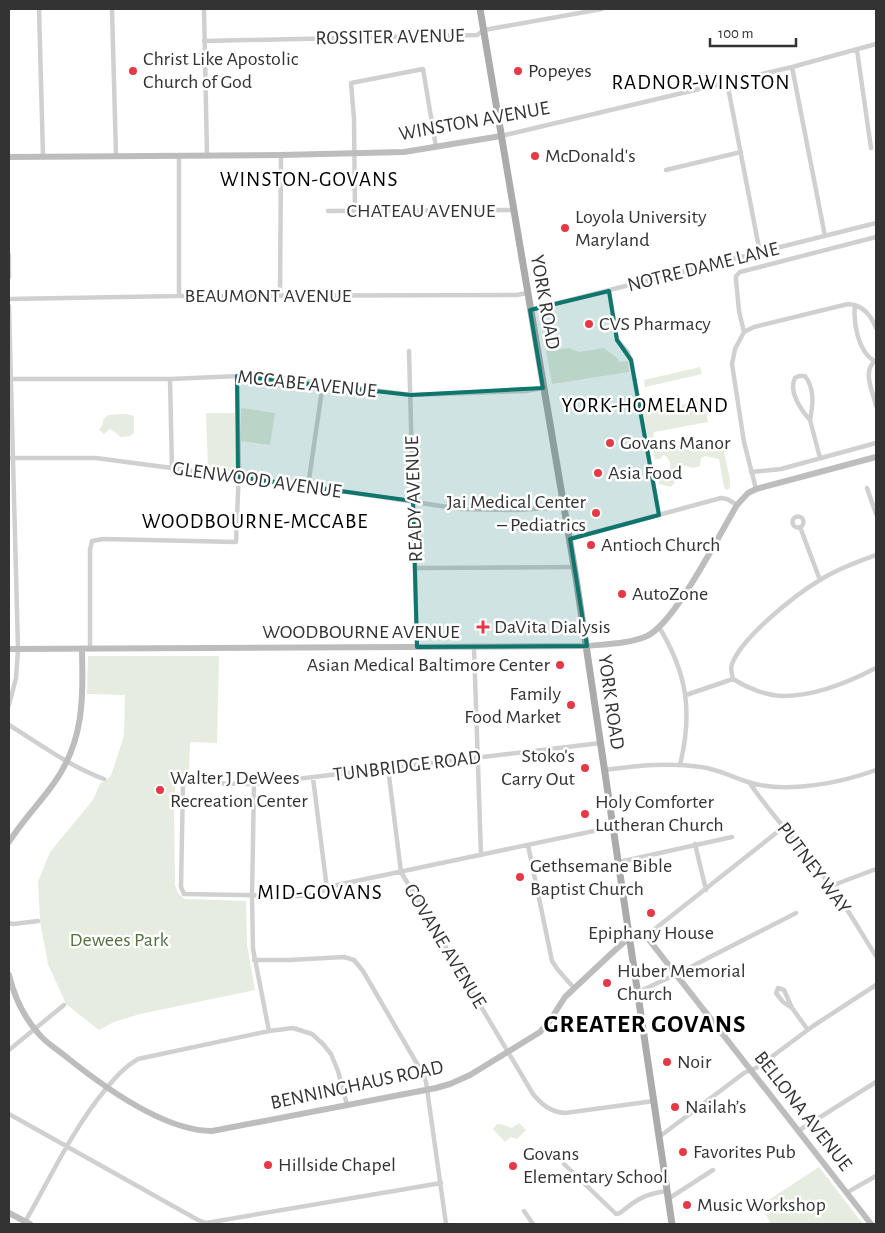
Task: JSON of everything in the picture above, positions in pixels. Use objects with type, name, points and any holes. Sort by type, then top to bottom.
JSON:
[{"type":"main road","name":"YORK ROAD","points":[[480,9],[587,646],[672,1224]]},
{"type":"street","points":[[39,9],[42,156]]},
{"type":"street","points":[[112,9],[116,155]]},
{"type":"street","points":[[204,9],[207,155]]},
{"type":"street","name":"ROSSITER AVENUE","points":[[204,41],[476,35],[484,30],[582,10],[602,9]]},
{"type":"street","name":"WINSTON AVENUE","points":[[9,156],[404,152],[501,136],[792,67],[876,44]]},
{"type":"street","points":[[857,50],[871,148]]},
{"type":"street","points":[[792,67],[825,236]]},
{"type":"street","points":[[355,212],[354,119],[351,83],[421,68],[424,69],[436,147]]},
{"type":"street","points":[[727,82],[760,253]]},
{"type":"street","points":[[666,170],[741,152]]},
{"type":"street","points":[[280,296],[281,154]]},
{"type":"street","points":[[179,155],[180,296]]},
{"type":"street","name":"CHATEAU AVENUE","points":[[328,211],[513,210]]},
{"type":"street","name":"NOTRE DAME LANE","points":[[530,310],[876,223]]},
{"type":"street","points":[[744,332],[739,311],[736,280],[736,276],[740,272],[876,237]]},
{"type":"street","points":[[9,255],[9,277]]},
{"type":"street","points":[[609,290],[617,340],[627,351],[631,360],[659,514]]},
{"type":"street","name":"BEAUMONT AVENUE","points":[[9,299],[527,294]]},
{"type":"street","points":[[876,328],[868,312],[855,305],[848,304],[754,327],[744,332],[735,349],[732,364],[751,472],[756,489],[876,457]]},
{"type":"street","points":[[855,305],[855,322],[862,346],[867,356],[875,361],[868,369],[876,406]]},
{"type":"street","points":[[9,306],[10,458],[18,650],[16,678],[9,705]]},
{"type":"street","name":"READY AVENUE","points":[[409,351],[418,647]]},
{"type":"street","name":"MCCABE AVENUE","points":[[10,379],[170,379],[262,375],[411,395],[525,391],[544,388]]},
{"type":"street","points":[[90,649],[92,610],[90,550],[92,541],[103,539],[236,542],[239,469],[237,376]]},
{"type":"street","points":[[810,420],[811,389],[805,376],[799,376],[794,378],[792,386],[797,400],[810,420],[820,458]]},
{"type":"street","points":[[170,379],[172,469]]},
{"type":"street","points":[[870,380],[876,379]]},
{"type":"street","points":[[308,486],[324,383]]},
{"type":"street","points":[[751,472],[762,470],[774,471],[876,443]]},
{"type":"street","name":"GLENWOOD AVENUE","points":[[10,458],[96,458],[475,510],[526,510],[564,507]]},
{"type":"street","points":[[867,488],[876,514]]},
{"type":"street","name":"WOODBOURNE AVENUE","points":[[9,649],[587,646],[634,640],[645,637],[659,628],[688,588],[737,505],[748,493],[756,489]]},
{"type":"street","points":[[570,539],[721,498],[737,505]]},
{"type":"street","points":[[800,527],[820,580]]},
{"type":"street","points":[[732,680],[732,665],[739,652],[784,606],[820,580],[876,555]]},
{"type":"street","points":[[416,568],[574,567]]},
{"type":"street","points":[[659,628],[677,660],[686,695],[686,734],[680,765]]},
{"type":"street","points":[[474,647],[481,855]]},
{"type":"street","points":[[9,842],[53,784],[67,762],[78,732],[81,716],[82,650]]},
{"type":"street","points":[[686,695],[732,680],[755,689],[784,696],[813,692],[876,668]]},
{"type":"street","points":[[9,725],[67,762],[104,779]]},
{"type":"street","name":"TUNBRIDGE ROAD","points":[[252,896],[184,894],[181,887],[183,783],[254,784],[601,743]]},
{"type":"street","points":[[605,770],[654,764],[680,765],[710,768],[749,782],[804,786],[839,781],[876,770]]},
{"type":"street","name":"GOVANE AVENUE","points":[[388,768],[401,872],[533,1094],[545,1107],[559,1113],[571,1113],[654,1101]]},
{"type":"street","points":[[313,778],[327,889]]},
{"type":"street","name":"PUTNEY WAY","points":[[749,782],[831,886],[876,956]]},
{"type":"street","points":[[254,784],[252,896],[254,960],[269,1031]]},
{"type":"street","points":[[630,937],[646,936],[785,826]]},
{"type":"street","points":[[252,896],[305,896],[401,872],[613,827]]},
{"type":"street","points":[[619,862],[732,837]]},
{"type":"street","points":[[695,844],[706,890]]},
{"type":"street","points":[[528,845],[552,961],[574,988]]},
{"type":"street","points":[[831,886],[876,869]]},
{"type":"street","points":[[638,992],[796,913]]},
{"type":"street","points":[[9,923],[38,921]]},
{"type":"street","name":"BELLONA AVENUE","points":[[646,936],[871,1224]]},
{"type":"street","name":"BENNINGHAUS ROAD","points":[[9,975],[19,1004],[44,1040],[107,1088],[145,1110],[173,1123],[205,1131],[229,1129],[427,1089],[461,1079],[508,1052],[544,1028],[574,988],[630,937]]},
{"type":"street","points":[[254,960],[344,957],[354,960],[363,971],[423,1074],[427,1089],[446,1224]]},
{"type":"street","points":[[659,1137],[744,1073],[758,1067],[808,1030],[876,985]]},
{"type":"street","points":[[9,1050],[64,1005]]},
{"type":"street","points":[[792,1008],[808,1030]]},
{"type":"street","points":[[9,1213],[27,1223],[86,1114],[122,1070],[138,1059],[269,1031],[293,1028],[312,1034],[335,1061],[347,1105]]},
{"type":"street","points":[[798,1131],[876,1082]]},
{"type":"street","points":[[9,1114],[206,1223],[440,1183]]},
{"type":"street","points":[[564,1164],[616,1214],[645,1195],[667,1191]]},
{"type":"street","points":[[668,1199],[713,1170]]},
{"type":"street","points":[[846,1193],[876,1176]]},
{"type":"street","points":[[524,1211],[533,1224]]},
{"type":"highlighted area","points":[[609,291],[617,340],[631,360],[659,515],[570,539],[587,646],[417,647],[413,501],[238,477],[237,376],[411,395],[543,388],[530,310]]},
{"type":"green space","points":[[569,348],[579,352],[604,348],[617,358],[619,362],[628,361],[629,372],[552,384],[546,351]]},
{"type":"green space","points":[[700,367],[702,374],[645,387],[644,380]]},
{"type":"green space","points":[[704,400],[708,422],[654,432],[653,440],[649,443],[643,412]]},
{"type":"green space","points":[[242,408],[275,413],[270,445],[241,441]]},
{"type":"green space","points":[[206,413],[235,413],[236,469],[234,472],[208,468]]},
{"type":"green space","points":[[127,414],[134,416],[134,433],[130,436],[121,437],[110,429],[104,434],[99,430],[103,420],[108,415]]},
{"type":"green space","points":[[712,440],[721,443],[723,448],[730,479],[730,488],[727,490],[724,487],[719,459],[705,456],[701,458],[700,466],[693,468],[678,464],[676,479],[671,487],[659,484],[658,474],[670,470],[670,462],[663,455],[660,459],[655,459],[653,451]]},
{"type":"green space","name":"Dewees Park","points":[[88,656],[219,656],[217,743],[190,742],[189,775],[176,775],[174,812],[175,885],[178,893],[184,899],[246,901],[247,945],[255,990],[140,1014],[114,1022],[99,1030],[66,1004],[48,964],[40,921],[38,882],[50,852],[93,800],[100,784],[111,776],[124,736],[125,695],[87,694]]},
{"type":"green space","points":[[519,1123],[526,1130],[517,1139],[511,1137],[505,1142],[493,1129],[497,1124],[512,1128]]},
{"type":"green space","points":[[819,1167],[863,1224],[771,1224],[761,1205]]},
{"type":"place","name":"Christ Like Apostolic Church of God","points":[[133,71]]},
{"type":"place","name":"Popeyes","points":[[518,71]]},
{"type":"place","name":"McDonald's","points":[[535,156]]},
{"type":"place","name":"Loyola University Maryland","points":[[565,228]]},
{"type":"place","name":"CVS Pharmacy","points":[[589,324]]},
{"type":"place","name":"Govans Manor","points":[[610,443]]},
{"type":"place","name":"Asia Food","points":[[598,473]]},
{"type":"place","name":"Jai Medical Center – Pediatrics","points":[[596,513]]},
{"type":"place","name":"Antioch Church","points":[[591,545]]},
{"type":"place","name":"AutoZone","points":[[622,594]]},
{"type":"place","name":"DaVita Dialysis","points":[[483,627]]},
{"type":"place","name":"Asian Medical Baltimore Center","points":[[560,665]]},
{"type":"place","name":"Family Food Market","points":[[571,705]]},
{"type":"place","name":"Stoko's Carry Out","points":[[585,768]]},
{"type":"place","name":"Walter J DeWees Recreation Center","points":[[160,790]]},
{"type":"place","name":"Holy Comforter Lutheran Church","points":[[585,814]]},
{"type":"place","name":"Gethsemane Bible Baptist Church","points":[[520,877]]},
{"type":"place","name":"Epiphany House","points":[[651,913]]},
{"type":"place","name":"Huber Memorial Church","points":[[607,983]]},
{"type":"place","name":"Noir","points":[[667,1062]]},
{"type":"place","name":"Nailah’s","points":[[675,1107]]},
{"type":"place","name":"Favorites Pub","points":[[683,1152]]},
{"type":"place","name":"Hillside Chapel","points":[[268,1165]]},
{"type":"place","name":"Govans Elementary School","points":[[513,1166]]},
{"type":"place","name":"Music Workshop","points":[[687,1205]]},
{"type":"district","name":"RADNOR-WINSTON","points":[[701,82]]},
{"type":"district","name":"WINSTON-GOVANS","points":[[309,179]]},
{"type":"district","name":"YORK-HOMELAND","points":[[645,405]]},
{"type":"district","name":"WOODBOURNE-MCCABE","points":[[255,521]]},
{"type":"district","name":"MID-GOVANS","points":[[320,892]]},
{"type":"district","name":"GREATER GOVANS","points":[[645,1024]]}]
